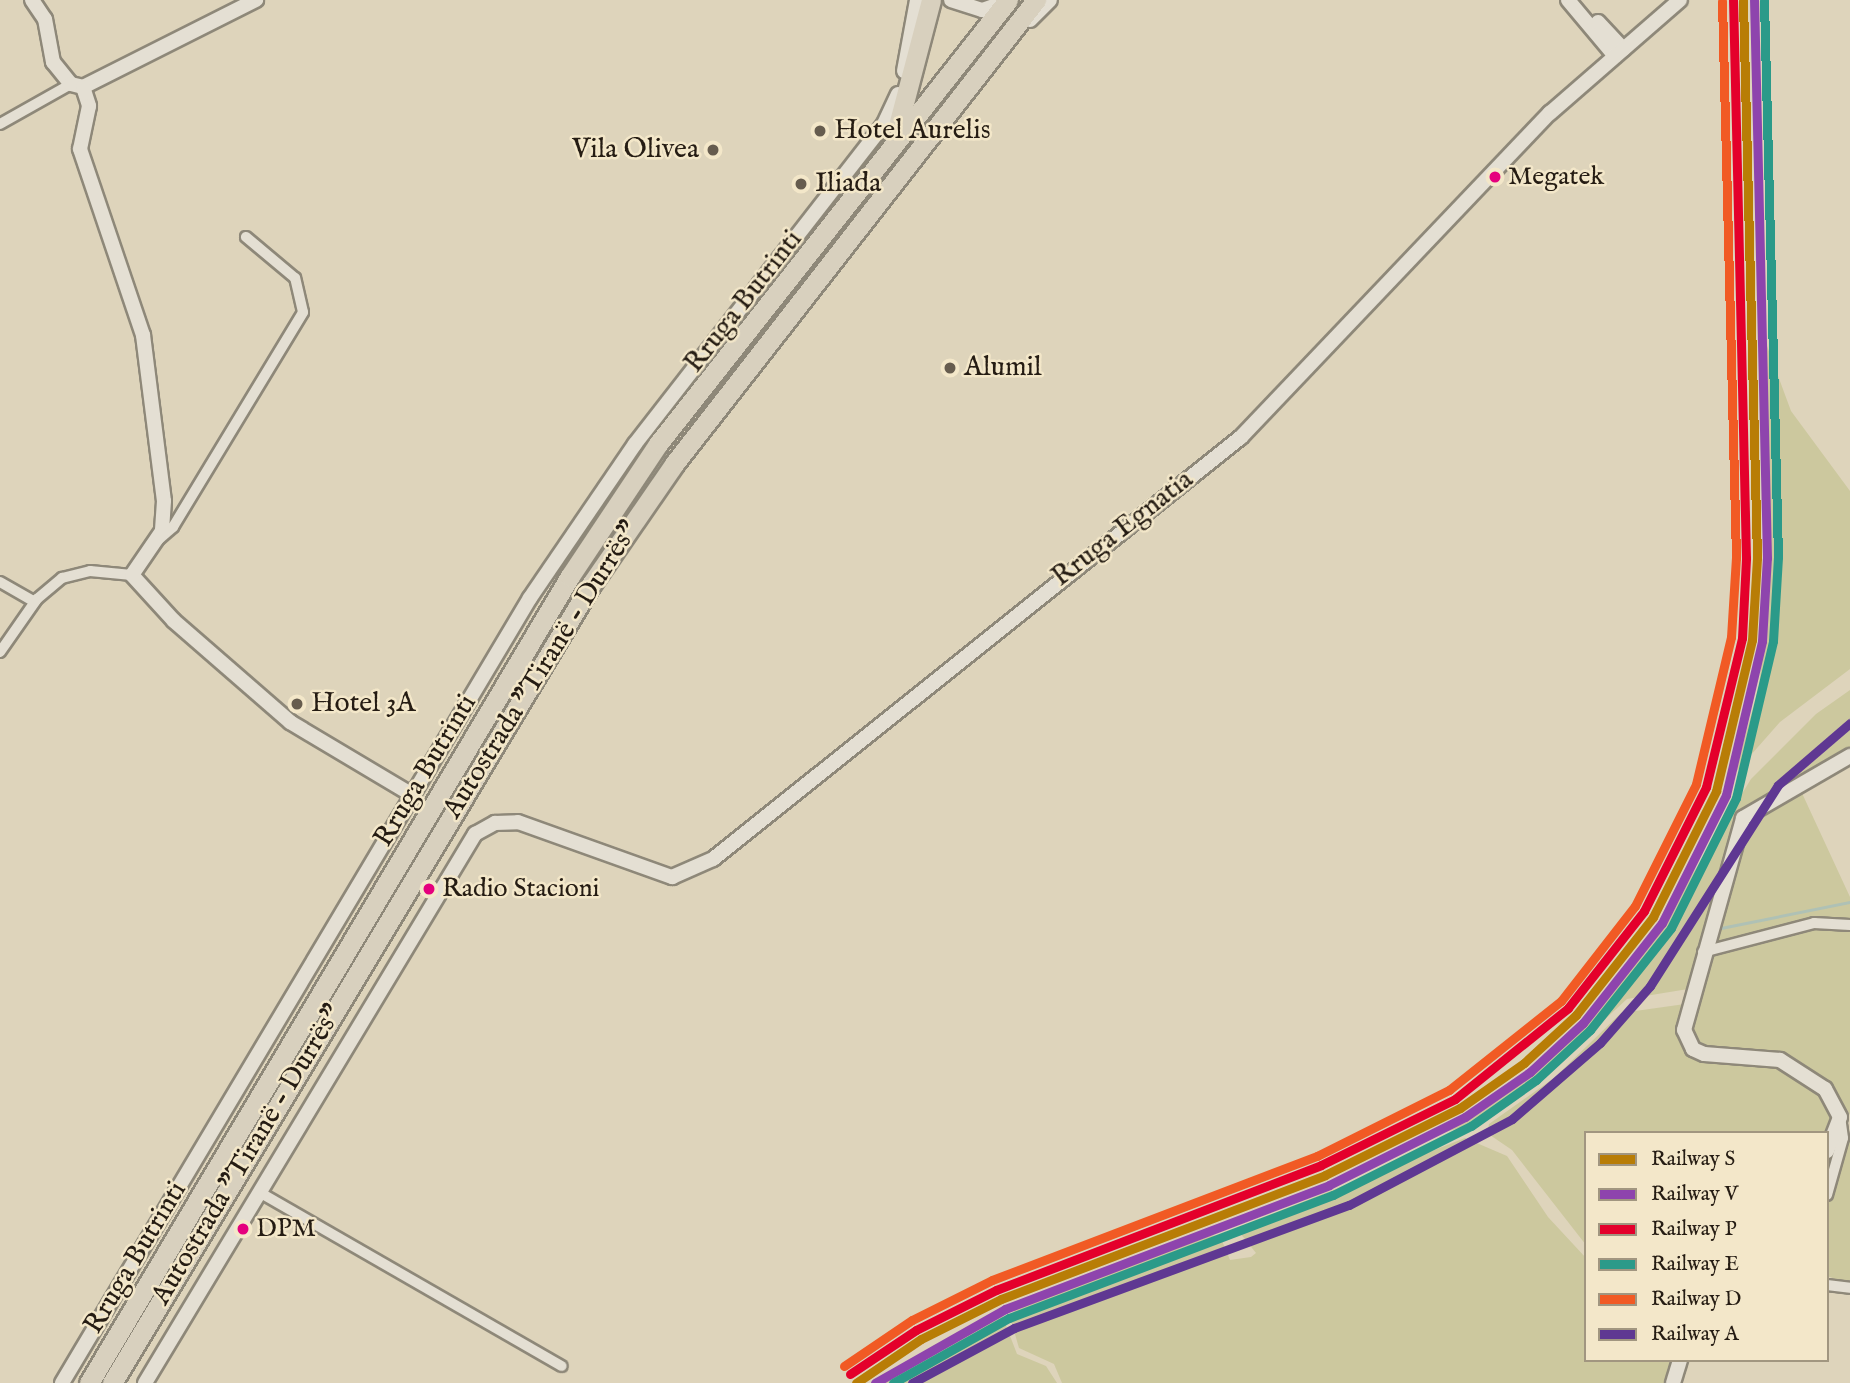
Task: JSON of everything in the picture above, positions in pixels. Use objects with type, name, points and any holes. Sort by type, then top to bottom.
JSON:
[{"type":"highway","points":[[889,145],[931,0]]},
{"type":"highway","name":"Autostrada \"Tiranë - Durrës\"","points":[[112,1383],[592,583],[674,464],[1036,0]]},
{"type":"highway","name":"Autostrada \"Tiranë - Durrës\"","points":[[89,1383],[570,576],[658,444],[889,145],[1007,1]]},
{"type":"main road","points":[[32,0],[45,19],[53,62],[77,86],[89,106],[80,149],[143,335],[164,501],[156,542],[132,575],[174,621],[290,722],[411,794]]},
{"type":"main road","points":[[77,86],[256,0]]},
{"type":"main road","points":[[897,113],[917,0]]},
{"type":"main road","points":[[951,0],[982,10],[1007,1]]},
{"type":"main road","points":[[1002,43],[1050,0]]},
{"type":"main road","points":[[1568,0],[1600,30],[1645,29]]},
{"type":"main road","points":[[1578,0],[1619,52]]},
{"type":"main road","name":"Rruga Egnatia","points":[[258,1192],[468,842],[484,827],[528,824],[672,877],[713,859],[1241,437],[1510,152],[1594,74],[1680,0]]},
{"type":"main road","points":[[1594,74],[1600,30]]},
{"type":"main road","name":"Rruga Butrinti","points":[[62,1383],[411,794],[587,511],[834,187],[897,113]]},
{"type":"main road","points":[[1829,1146],[1840,1116],[1825,1089],[1780,1060],[1693,1049],[1684,1030],[1703,951],[1743,818],[1850,756]]},
{"type":"main road","points":[[145,1383],[258,1192]]},
{"type":"main road","points":[[1673,1383],[1679,1362]]},
{"type":"street","points":[[0,124],[77,86]]},
{"type":"street","points":[[156,542],[173,527],[303,312],[295,278],[246,237]]},
{"type":"street","points":[[0,652],[35,602],[79,573],[132,575]]},
{"type":"street","points":[[0,582],[35,602]]},
{"type":"street","points":[[1703,951],[1814,923],[1850,925]]},
{"type":"street","points":[[1829,1188],[1843,1138],[1840,1116]]},
{"type":"street","points":[[258,1192],[562,1366]]},
{"type":"street","points":[[1829,1285],[1847,1288]]},
{"type":"shaded area","points":[[1760,327],[1791,411],[1850,491],[1850,669],[1780,722],[1735,773],[1759,686],[1769,587]]},
{"type":"shaded area","points":[[1850,690],[1850,751],[1736,825],[1688,989],[1627,999],[1523,1095],[1481,1122],[1438,1134],[1521,1080],[1600,1005],[1652,940],[1751,779],[1816,714]]},
{"type":"shaded area","points":[[1801,791],[1850,897],[1850,1115],[1847,1110],[1836,1114],[1828,1131],[1584,1131],[1584,1242],[1512,1150],[1487,1133],[1489,1124],[1554,1078],[1621,1013],[1685,1004],[1749,824]]},
{"type":"shaded area","points":[[1850,1135],[1850,1280],[1841,1281],[1829,1277],[1829,1197]]},
{"type":"shaded area","points":[[1465,1138],[1507,1156],[1548,1217],[1584,1256],[1584,1362],[1676,1362],[1670,1383],[1062,1383],[1054,1364],[1019,1348],[1010,1317],[1016,1309],[1206,1235],[1220,1236],[1230,1260],[1251,1257],[1256,1253],[1236,1228]]},
{"type":"shaded area","points":[[1002,1315],[1017,1354],[1046,1366],[1057,1383],[879,1383],[934,1345]]},
{"type":"waterway","points":[[1721,928],[1850,902]]},
{"type":"rail line","name":"P","points":[[850,1374],[916,1330],[996,1290],[1321,1165],[1455,1099],[1568,1008],[1644,911],[1706,787],[1742,638],[1746,558],[1733,0]]},
{"type":"rail line","name":"S","points":[[856,1383],[921,1339],[1001,1299],[1325,1175],[1460,1108],[1524,1063],[1576,1015],[1653,917],[1716,791],[1752,640],[1757,558],[1743,0]]},
{"type":"rail line","name":"V","points":[[875,1383],[1005,1309],[1329,1185],[1465,1117],[1530,1072],[1583,1023],[1662,923],[1726,795],[1762,641],[1767,558],[1754,0]]},
{"type":"rail line","name":"E","points":[[893,1383],[1009,1318],[1333,1195],[1471,1126],[1536,1080],[1590,1030],[1671,928],[1736,798],[1773,641],[1778,557],[1764,0]]},
{"type":"rail line","name":"D","points":[[844,1366],[912,1320],[992,1280],[1317,1156],[1449,1090],[1561,1001],[1635,906],[1696,784],[1731,637],[1736,558],[1722,1]]},
{"type":"rail line","name":"A","points":[[912,1383],[1014,1328],[1349,1205],[1512,1119],[1600,1043],[1650,986],[1778,785],[1850,723]]},
{"type":"place","name":"Hotel Aurelis","points":[[820,131]]},
{"type":"place","name":"Vila Olivea","points":[[713,150]]},
{"type":"place","name":"Megatek","points":[[1495,177]]},
{"type":"place","name":"Iliada","points":[[801,184]]},
{"type":"place","name":"Alumil","points":[[950,368]]},
{"type":"place","name":"Hotel 3A","points":[[297,704]]},
{"type":"place","name":"Radio Stacioni","points":[[429,889]]},
{"type":"place","name":"DPM","points":[[243,1229]]}]
